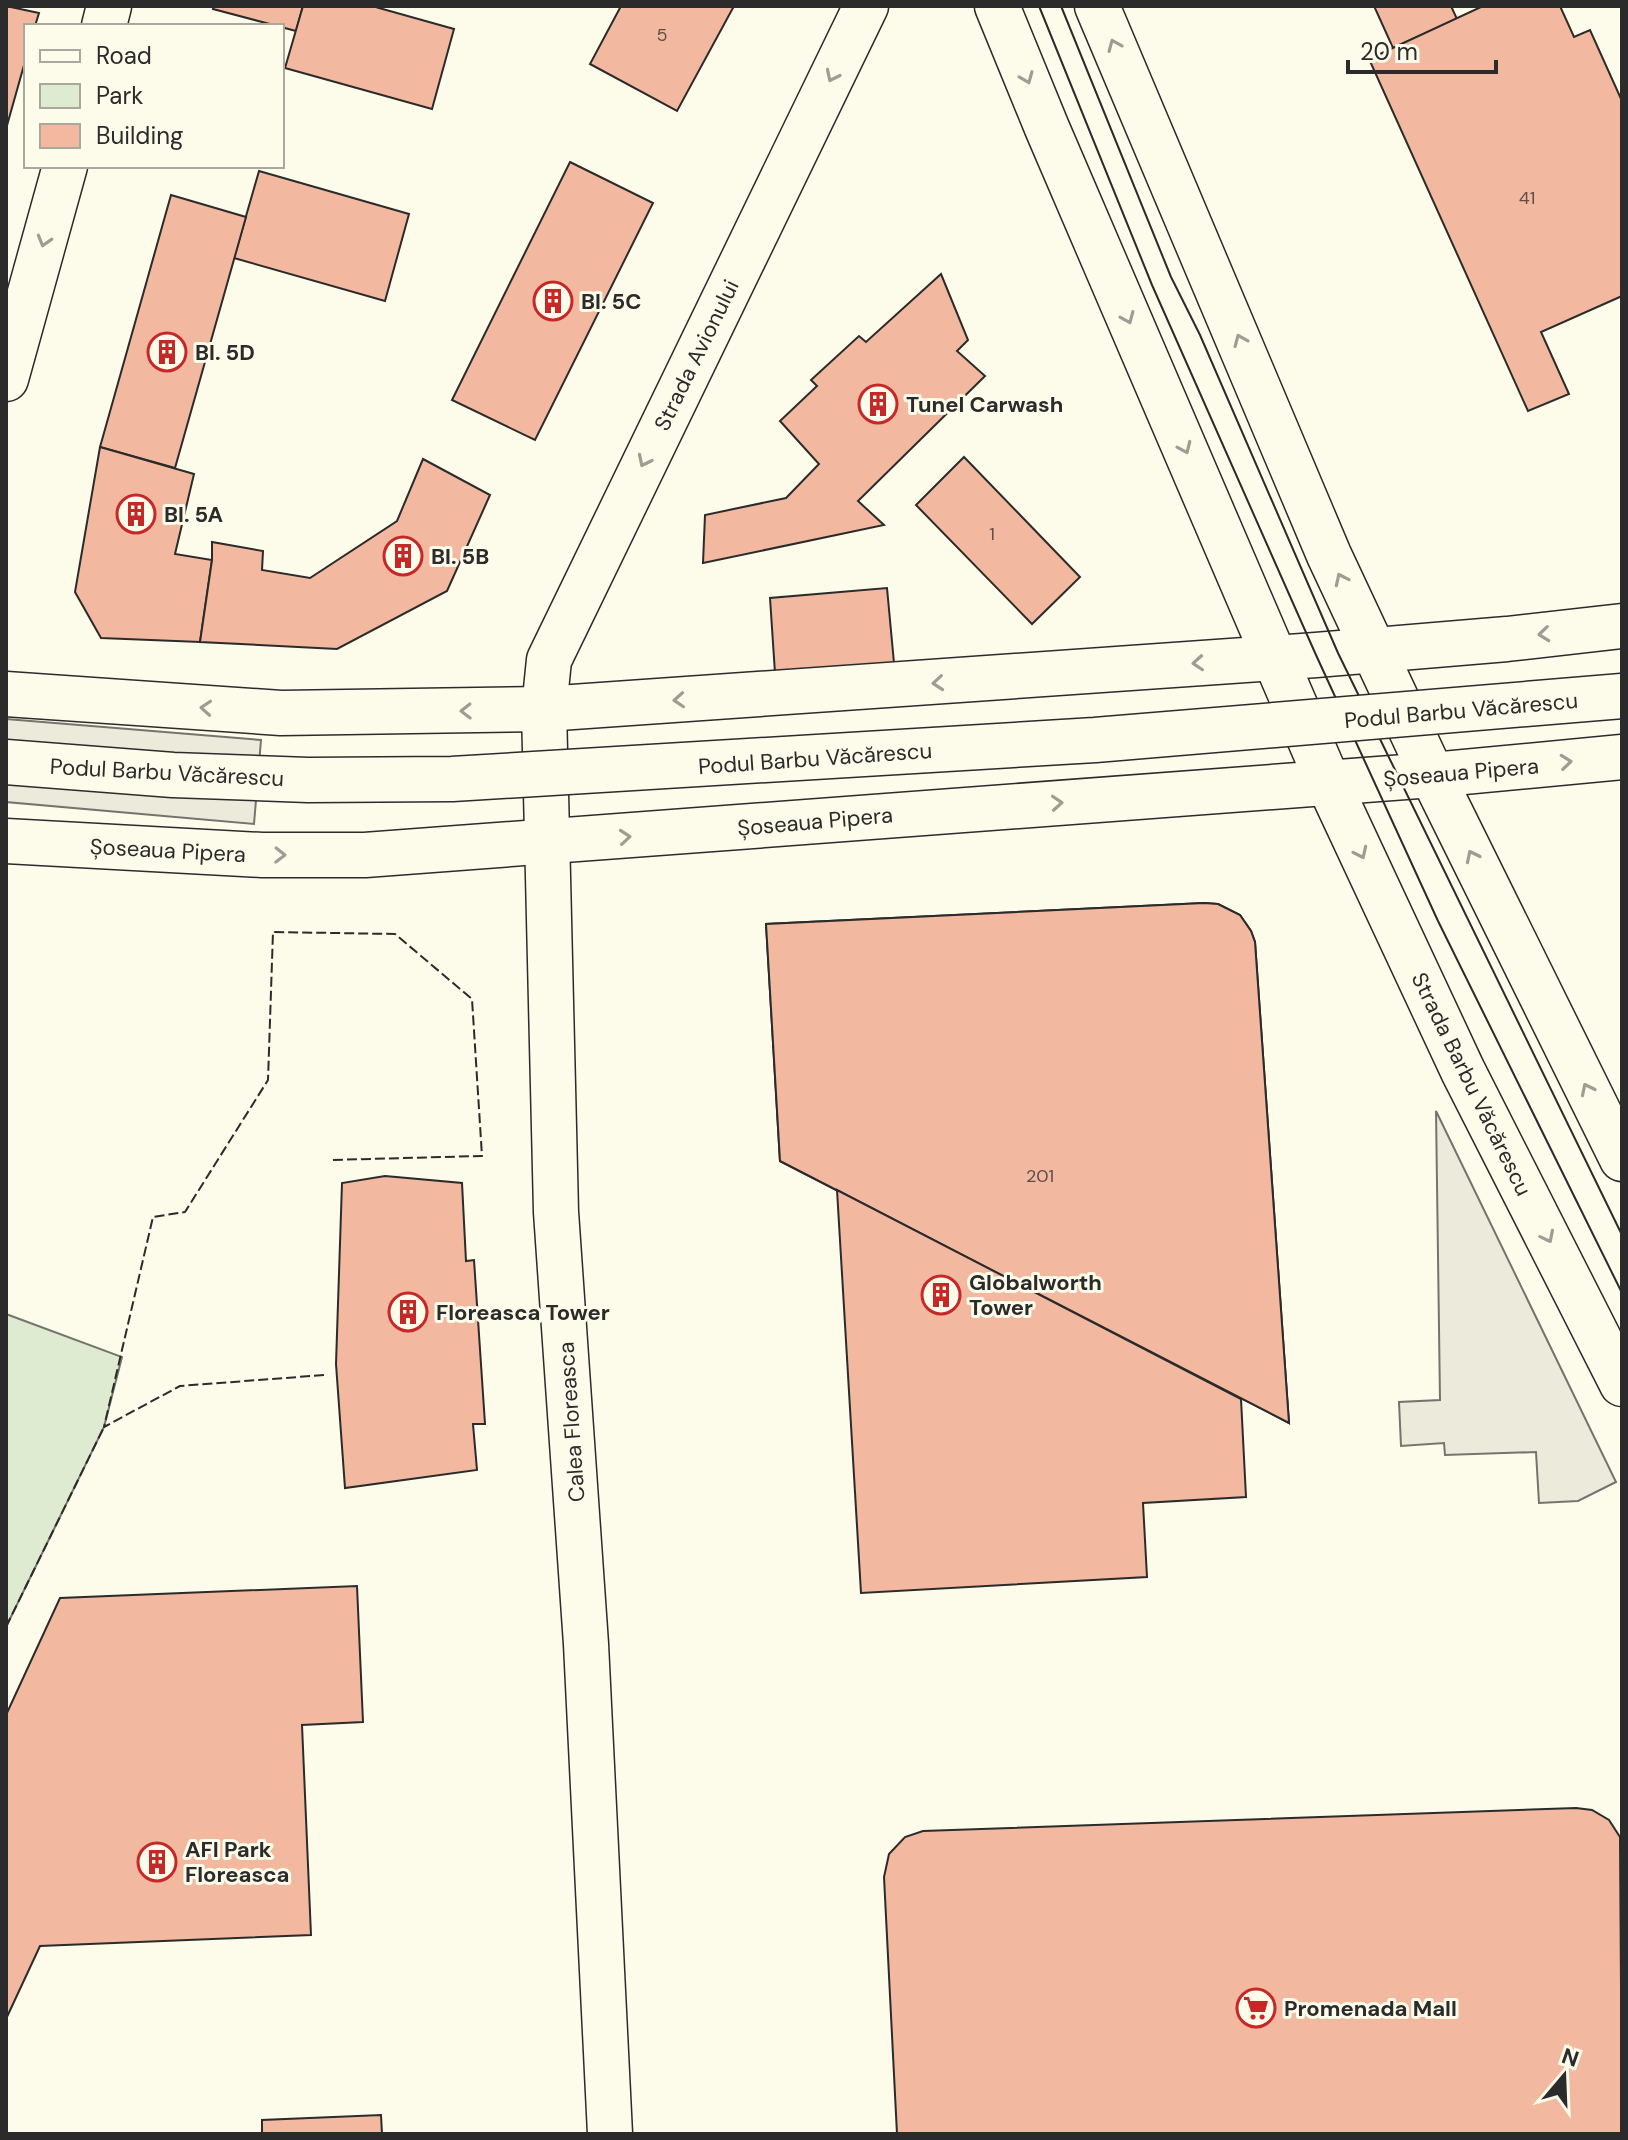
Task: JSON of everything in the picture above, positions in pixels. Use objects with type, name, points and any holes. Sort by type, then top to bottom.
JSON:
[{"type":"main road","name":"Strada Avionului","points":[[544,709],[549,660],[866,6]]},
{"type":"main road","name":"Strada Barbu Văcărescu","points":[[997,6],[1328,782],[1463,1071],[1622,1384]]},
{"type":"main road","points":[[1097,6],[1329,555],[1432,775],[1622,1159]]},
{"type":"main road","points":[[6,379],[64,168]]},
{"type":"main road","points":[[6,694],[281,713],[544,709],[1374,650],[1622,626]]},
{"type":"main road","name":"Podul Barbu Văcărescu","points":[[6,762],[218,777],[452,779],[1095,740],[1622,696]]},
{"type":"main road","name":"Calea Floreasca","points":[[544,709],[556,1212],[586,1644],[610,2134]]},
{"type":"main road","name":"Șoseaua Pipera","points":[[6,841],[262,855],[340,855],[547,843],[1432,775],[1622,757]]},
{"type":"green space","points":[[6,1314],[122,1357],[104,1427],[6,1627]]},
{"type":"shaded area","points":[[6,719],[261,740],[254,824],[6,802]]},
{"type":"shaded area","points":[[1436,1111],[1616,1482],[1578,1501],[1539,1503],[1536,1452],[1445,1455],[1444,1443],[1401,1446],[1399,1402],[1440,1400]]},
{"type":"building","points":[[6,6],[39,13],[36,24],[24,24],[24,65],[6,129]]},
{"type":"building","points":[[214,6],[303,6],[296,31],[284,28],[284,24],[270,24],[213,9]]},
{"type":"building","points":[[303,6],[372,6],[454,29],[432,109],[285,68]]},
{"type":"building","points":[[621,6],[734,6],[677,111],[590,64]]},
{"type":"building","points":[[1374,6],[1451,6],[1457,19],[1393,48]]},
{"type":"building","points":[[1483,6],[1560,6],[1574,37],[1590,30],[1622,101],[1622,296],[1541,332],[1569,394],[1528,411],[1369,59]]},
{"type":"building","name":"Bl. 5C","points":[[570,162],[653,203],[535,440],[452,400]]},
{"type":"building","points":[[259,171],[409,214],[385,301],[234,258]]},
{"type":"building","name":"Bl. 5D","points":[[171,195],[246,217],[175,468],[100,447]]},
{"type":"building","name":"Tunel Carwash","points":[[941,274],[968,340],[957,351],[985,376],[858,501],[884,525],[703,563],[705,515],[786,498],[819,464],[780,421],[817,386],[811,380],[859,336],[866,342]]},
{"type":"building","name":"Bl. 5A","points":[[100,447],[194,474],[175,554],[212,560],[200,642],[101,638],[75,592]]},
{"type":"building","points":[[964,457],[1080,577],[1032,624],[916,505]]},
{"type":"building","name":"Bl. 5B","points":[[423,459],[490,495],[447,591],[337,649],[200,642],[212,542],[263,551],[262,570],[310,578],[397,521]]},
{"type":"building","points":[[887,588],[894,663],[775,673],[770,598]]},
{"type":"building","points":[[1218,904],[1240,915],[1255,942],[1289,1423],[780,1161],[766,924]]},
{"type":"building","points":[[1218,904],[1240,915],[1255,942],[1289,1423],[780,1161],[766,924]]},
{"type":"building","name":"Floreasca Tower","points":[[385,1176],[462,1183],[466,1261],[474,1260],[485,1424],[473,1424],[477,1470],[345,1488],[336,1364],[342,1183]]},
{"type":"building","name":"Globalworth Tower","points":[[837,1190],[1241,1399],[1246,1497],[1143,1503],[1147,1577],[861,1593]]},
{"type":"building","name":"AFI Park Floreasca","points":[[357,1586],[363,1722],[302,1725],[311,1935],[40,1946],[6,2019],[6,1715],[60,1598]]},
{"type":"building","name":"Promenada Mall","points":[[1576,1808],[1592,1810],[1609,1820],[1620,1837],[1622,2134],[897,2134],[884,1877],[889,1854],[905,1837],[923,1831]]},
{"type":"building","points":[[381,2115],[382,2134],[262,2134],[262,2120]]},
{"type":"tram line","points":[[1039,6],[1152,285],[1316,655],[1438,921],[1622,1293]]},
{"type":"tram line","points":[[1061,6],[1171,277],[1200,335],[1338,653],[1622,1235]]},
{"type":"fence","points":[[324,1375],[180,1386],[104,1427],[153,1217],[185,1212],[268,1080],[273,932],[395,934],[472,999],[482,1156],[330,1160]]},
{"type":"fence","points":[[6,1627],[104,1427]]},
{"type":"place","name":"Bl. 5C","points":[[553,301]]},
{"type":"place","name":"Bl. 5D","points":[[167,352]]},
{"type":"place","name":"Tunel Carwash","points":[[878,404]]},
{"type":"place","name":"Bl. 5A","points":[[136,514]]},
{"type":"place","name":"Bl. 5B","points":[[403,556]]},
{"type":"place","name":"Globalworth Tower","points":[[941,1295]]},
{"type":"place","name":"Floreasca Tower","points":[[408,1312]]},
{"type":"place","name":"AFI Park Floreasca","points":[[157,1862]]},
{"type":"place","name":"Promenada Mall","points":[[1256,2008]]}]
